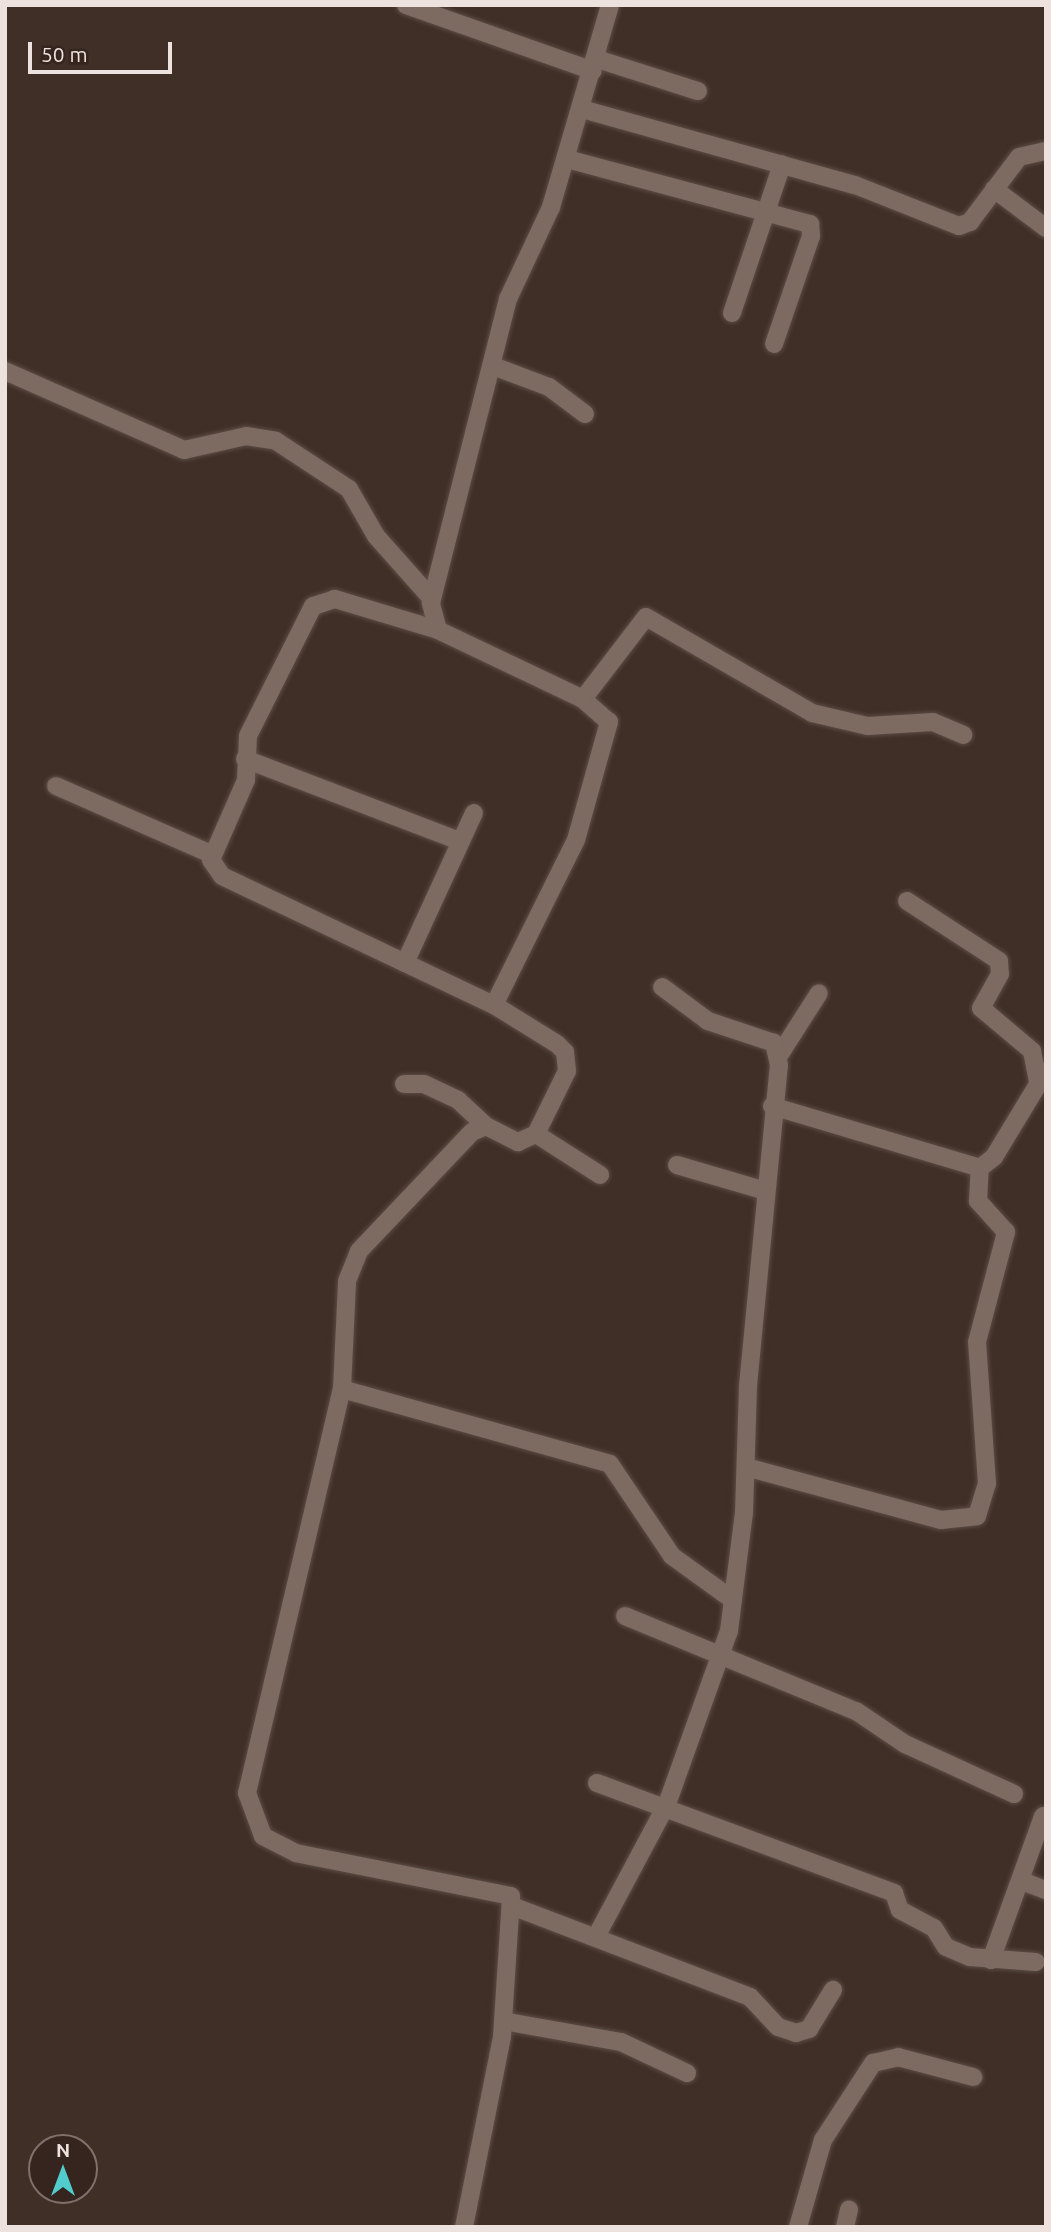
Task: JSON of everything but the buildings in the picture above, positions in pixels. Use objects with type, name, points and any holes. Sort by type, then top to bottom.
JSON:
[{"type":"street","points":[[406,5],[595,65],[698,92]]},
{"type":"street","points":[[439,630],[432,599],[508,299],[567,159],[610,5]]},
{"type":"street","points":[[582,109],[782,164],[959,226],[970,222],[1019,157],[1046,151]]},
{"type":"street","points":[[567,159],[806,222],[812,231],[774,344]]},
{"type":"street","points":[[732,313],[782,164]]},
{"type":"street","points":[[994,189],[1046,228]]},
{"type":"street","points":[[493,366],[549,387],[585,414]]},
{"type":"street","points":[[5,371],[184,450],[246,436],[276,441],[349,489],[376,536],[432,599]]},
{"type":"street","points":[[211,854],[243,788],[248,736],[318,601],[344,601],[439,630],[583,699],[606,714],[608,741],[576,840],[494,1005]]},
{"type":"street","points":[[583,699],[646,617],[813,713],[868,726],[933,722],[963,735]]},
{"type":"street","points":[[246,759],[460,841]]},
{"type":"street","points":[[56,786],[211,854],[222,876],[494,1005],[565,1052],[566,1071],[536,1134]]},
{"type":"street","points":[[405,963],[474,813]]},
{"type":"street","points":[[746,1466],[941,1520],[977,1516],[987,1484],[977,1342],[1006,1232],[978,1201],[980,1168],[994,1157],[1042,1077],[1032,1051],[981,1009],[1000,974],[999,961],[907,901]]},
{"type":"street","points":[[662,987],[708,1021],[774,1043],[780,1054]]},
{"type":"street","points":[[597,1935],[667,1804],[720,1659],[733,1600],[746,1466],[772,1106],[780,1054],[819,993]]},
{"type":"street","points":[[404,1084],[424,1084],[458,1100],[486,1126],[509,1141],[536,1134],[600,1175]]},
{"type":"street","points":[[772,1106],[980,1168]]},
{"type":"street","points":[[464,2227],[503,2021],[512,1906],[503,1891],[296,1853],[263,1836],[248,1811],[250,1776],[342,1389],[347,1281],[359,1251],[464,1140],[486,1126]]},
{"type":"street","points":[[677,1165],[766,1191]]},
{"type":"street","points":[[342,1389],[610,1464],[672,1556],[733,1600]]},
{"type":"street","points":[[625,1616],[720,1659],[856,1711],[905,1744],[1014,1794]]},
{"type":"street","points":[[597,1783],[667,1804],[894,1893],[897,1907],[934,1928],[946,1947],[991,1960],[1036,1962]]},
{"type":"street","points":[[991,1960],[1044,1816]]},
{"type":"street","points":[[1022,1881],[1046,1890]]},
{"type":"street","points":[[512,1906],[597,1935],[750,1997],[778,2027],[796,2034],[809,2029],[833,1990]]},
{"type":"street","points":[[503,2021],[621,2042],[687,2073]]},
{"type":"street","points":[[798,2227],[823,2140],[873,2063],[898,2057],[973,2077]]}]
